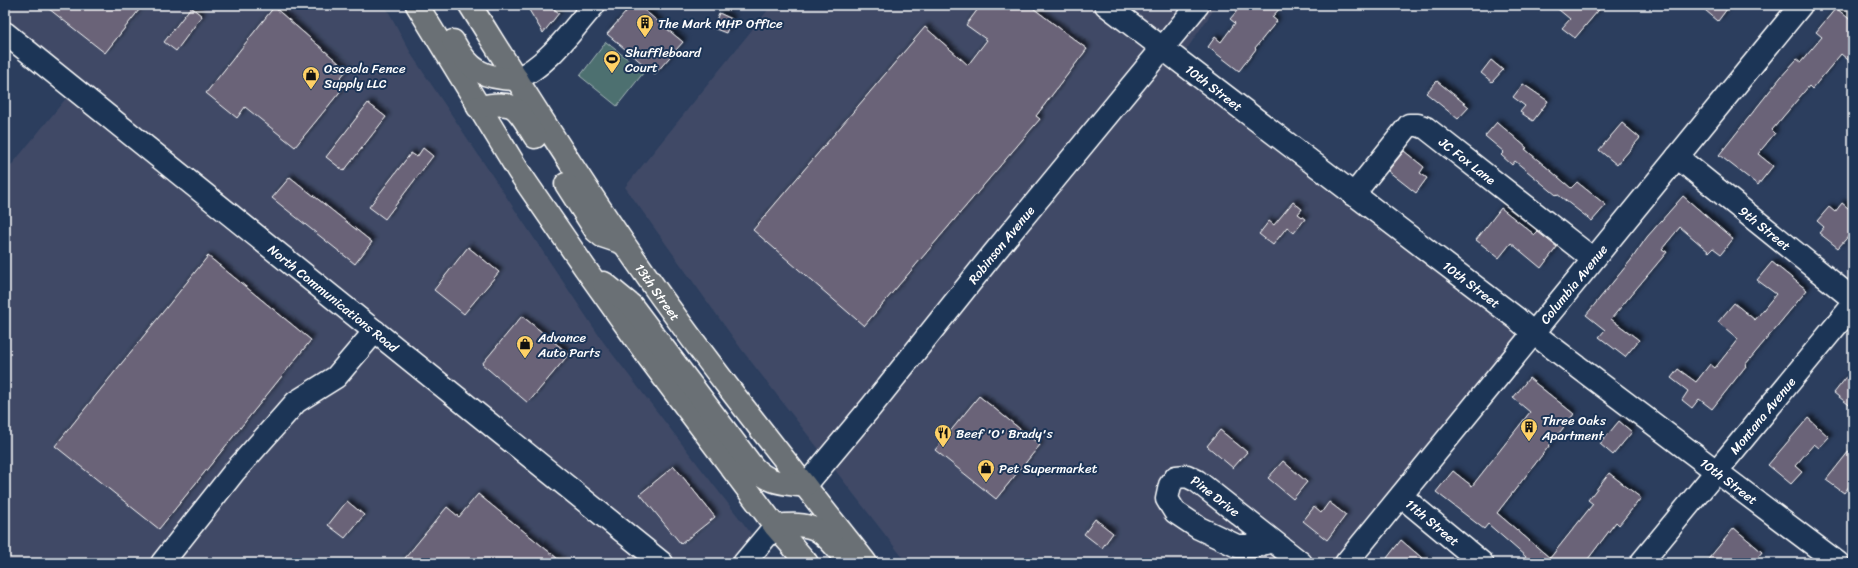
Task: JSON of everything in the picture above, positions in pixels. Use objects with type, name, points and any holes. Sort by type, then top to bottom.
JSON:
[{"type":"highway","name":"13th Street","points":[[470,5],[552,136],[623,242],[711,365],[866,563]]},
{"type":"highway","points":[[418,7],[431,13],[445,27],[460,54],[480,74],[498,79],[517,79]]},
{"type":"highway","points":[[418,7],[519,172],[585,268],[649,358],[775,526],[807,563]]},
{"type":"highway","points":[[478,107],[502,102],[516,110],[596,231],[602,236],[623,242]]},
{"type":"highway","points":[[585,268],[632,306],[753,467],[773,482],[805,486]]},
{"type":"highway","points":[[775,526],[799,523],[812,527],[824,534],[848,563]]},
{"type":"street","points":[[517,79],[532,72],[550,56],[594,5]]},
{"type":"street","name":"10th Street","points":[[1106,5],[1516,318],[1533,333],[1838,563]]},
{"type":"street","name":"Robinson Avenue","points":[[805,486],[1150,61],[1163,49],[1198,5]]},
{"type":"street","name":"Columbia Avenue","points":[[1346,563],[1801,5]]},
{"type":"street","name":"North Communications Road","points":[[5,33],[662,563]]},
{"type":"street","name":"JC Fox Lane","points":[[1353,195],[1409,126],[1418,125],[1426,128],[1594,259]]},
{"type":"street","name":"9th Street","points":[[1677,157],[1853,299]]},
{"type":"street","name":"Montana Avenue","points":[[1641,563],[1853,305]]},
{"type":"street","points":[[162,563],[234,472],[296,402],[336,377],[375,331]]},
{"type":"street","name":"11th Street","points":[[1401,496],[1482,563]]},
{"type":"street","points":[[744,563],[775,526]]},
{"type":"street","points":[[1273,541],[1301,563]]},
{"type":"shaded area","points":[[5,5],[385,5],[413,57],[604,343],[774,563],[5,563],[5,173],[72,91],[5,35]]},
{"type":"shaded area","points":[[772,5],[1091,5],[1521,335],[1336,563],[907,563],[742,350],[625,187]]},
{"type":"shaded area","points":[[1121,5],[1217,5],[1184,53]]},
{"type":"green space","name":"Shuffleboard Court","points":[[606,42],[644,72],[617,106],[580,76]]},
{"type":"building","points":[[44,5],[143,5],[105,53]]},
{"type":"building","points":[[526,5],[549,5],[559,13],[543,33]]},
{"type":"building","name":"The Mark MHP Office","points":[[632,5],[638,5],[683,42],[655,74],[607,34]]},
{"type":"building","points":[[981,5],[1029,5],[1087,49],[1036,116],[1040,119],[864,326],[753,230],[925,27],[968,65],[987,40],[966,25]]},
{"type":"building","points":[[1242,5],[1283,5],[1272,17],[1277,21],[1239,71],[1208,47],[1215,37],[1221,42],[1235,23],[1230,19]]},
{"type":"building","points":[[1553,5],[1603,5],[1575,38],[1562,28],[1570,19]]},
{"type":"building","points":[[1699,5],[1730,5],[1718,21]]},
{"type":"building","points":[[191,7],[202,16],[176,51],[164,42]]},
{"type":"building","points":[[274,7],[347,70],[336,83],[343,88],[295,147],[245,107],[237,118],[206,93]]},
{"type":"building","points":[[1836,8],[1853,22],[1853,64],[1841,54],[1812,89],[1809,86],[1772,130],[1775,133],[1758,154],[1773,166],[1758,185],[1719,155],[1780,78],[1797,59],[1801,62],[1822,37],[1816,32]]},
{"type":"building","points":[[719,13],[732,19],[726,33],[713,28]]},
{"type":"building","points":[[1491,60],[1503,70],[1492,82],[1481,73]]},
{"type":"building","points":[[1437,81],[1469,107],[1458,119],[1426,93]]},
{"type":"building","points":[[1523,84],[1548,101],[1533,121],[1520,112],[1525,106],[1513,97]]},
{"type":"building","points":[[368,103],[386,117],[344,171],[326,157]]},
{"type":"building","points":[[1497,122],[1527,148],[1525,149],[1571,188],[1577,182],[1606,205],[1592,221],[1557,194],[1556,195],[1515,161],[1512,165],[1501,155],[1504,152],[1485,136]]},
{"type":"building","points":[[1622,123],[1640,138],[1617,165],[1599,150]]},
{"type":"building","points":[[423,148],[433,156],[385,219],[369,207],[411,153],[417,157]]},
{"type":"building","points":[[1404,151],[1424,167],[1420,173],[1427,178],[1416,193],[1388,171]]},
{"type":"building","points":[[290,177],[372,242],[355,264],[272,198]]},
{"type":"building","points":[[1683,196],[1733,239],[1721,254],[1713,248],[1709,252],[1680,227],[1662,249],[1667,252],[1611,319],[1639,340],[1625,357],[1599,337],[1605,330],[1586,315],[1631,260],[1647,237]]},
{"type":"building","points":[[1293,202],[1302,209],[1298,214],[1305,219],[1294,233],[1287,227],[1273,245],[1259,234],[1269,221],[1274,225]]},
{"type":"building","points":[[1842,203],[1853,212],[1853,231],[1838,248],[1819,233],[1824,227],[1817,221],[1829,207],[1835,212]]},
{"type":"building","points":[[1501,208],[1535,235],[1538,232],[1557,247],[1541,268],[1511,243],[1499,258],[1476,240]]},
{"type":"building","points":[[468,247],[499,272],[464,314],[434,290]]},
{"type":"building","points":[[208,256],[311,340],[159,529],[55,446]]},
{"type":"building","points":[[1772,262],[1807,290],[1745,365],[1746,366],[1712,409],[1699,399],[1692,408],[1682,400],[1688,391],[1671,378],[1678,369],[1696,382],[1710,364],[1715,368],[1738,339],[1718,322],[1734,303],[1755,320],[1776,294],[1757,280]]},
{"type":"building","name":"Advance Auto Parts","points":[[522,316],[569,354],[528,403],[482,364]]},
{"type":"building","points":[[1853,369],[1853,408],[1834,393]]},
{"type":"building","name":"Three Oaks Apartment","points":[[1529,378],[1574,414],[1497,513],[1550,558],[1593,504],[1588,500],[1609,473],[1641,498],[1619,525],[1616,522],[1585,563],[1533,563],[1488,524],[1484,529],[1436,492],[1453,471],[1472,486],[1530,412],[1513,398]]},
{"type":"building","points":[[979,396],[1040,445],[996,499],[935,450]]},
{"type":"building","points":[[1808,418],[1829,437],[1819,448],[1814,444],[1795,466],[1802,472],[1791,484],[1768,465]]},
{"type":"building","points":[[1619,421],[1632,432],[1613,455],[1600,444]]},
{"type":"building","points":[[1220,430],[1247,452],[1233,468],[1207,446]]},
{"type":"building","points":[[1853,446],[1853,481],[1844,493],[1826,480]]},
{"type":"building","points":[[1283,461],[1307,482],[1293,499],[1268,478]]},
{"type":"building","points":[[674,466],[715,517],[681,544],[640,494]]},
{"type":"building","points":[[478,494],[563,563],[401,563],[447,507],[459,517]]},
{"type":"building","points":[[347,501],[364,515],[345,538],[328,525]]},
{"type":"building","points":[[1329,502],[1346,515],[1327,540],[1303,521],[1314,507],[1321,513]]},
{"type":"building","points":[[1095,519],[1113,533],[1102,548],[1084,534]]},
{"type":"building","points":[[1734,528],[1762,552],[1753,563],[1705,563]]},
{"type":"building","points":[[1401,540],[1428,563],[1393,563],[1387,558]]},
{"type":"place","name":"The Mark MHP Office","points":[[645,38]]},
{"type":"place","name":"Shuffleboard Court","points":[[612,74]]},
{"type":"place","name":"Osceola Fence Supply LLC","points":[[311,90]]},
{"type":"place","name":"Advance Auto Parts","points":[[525,359]]},
{"type":"place","name":"Three Oaks Apartment","points":[[1529,442]]},
{"type":"place","name":"Beef 'O' Brady's","points":[[943,448]]},
{"type":"place","name":"Pet Supermarket","points":[[986,483]]}]
